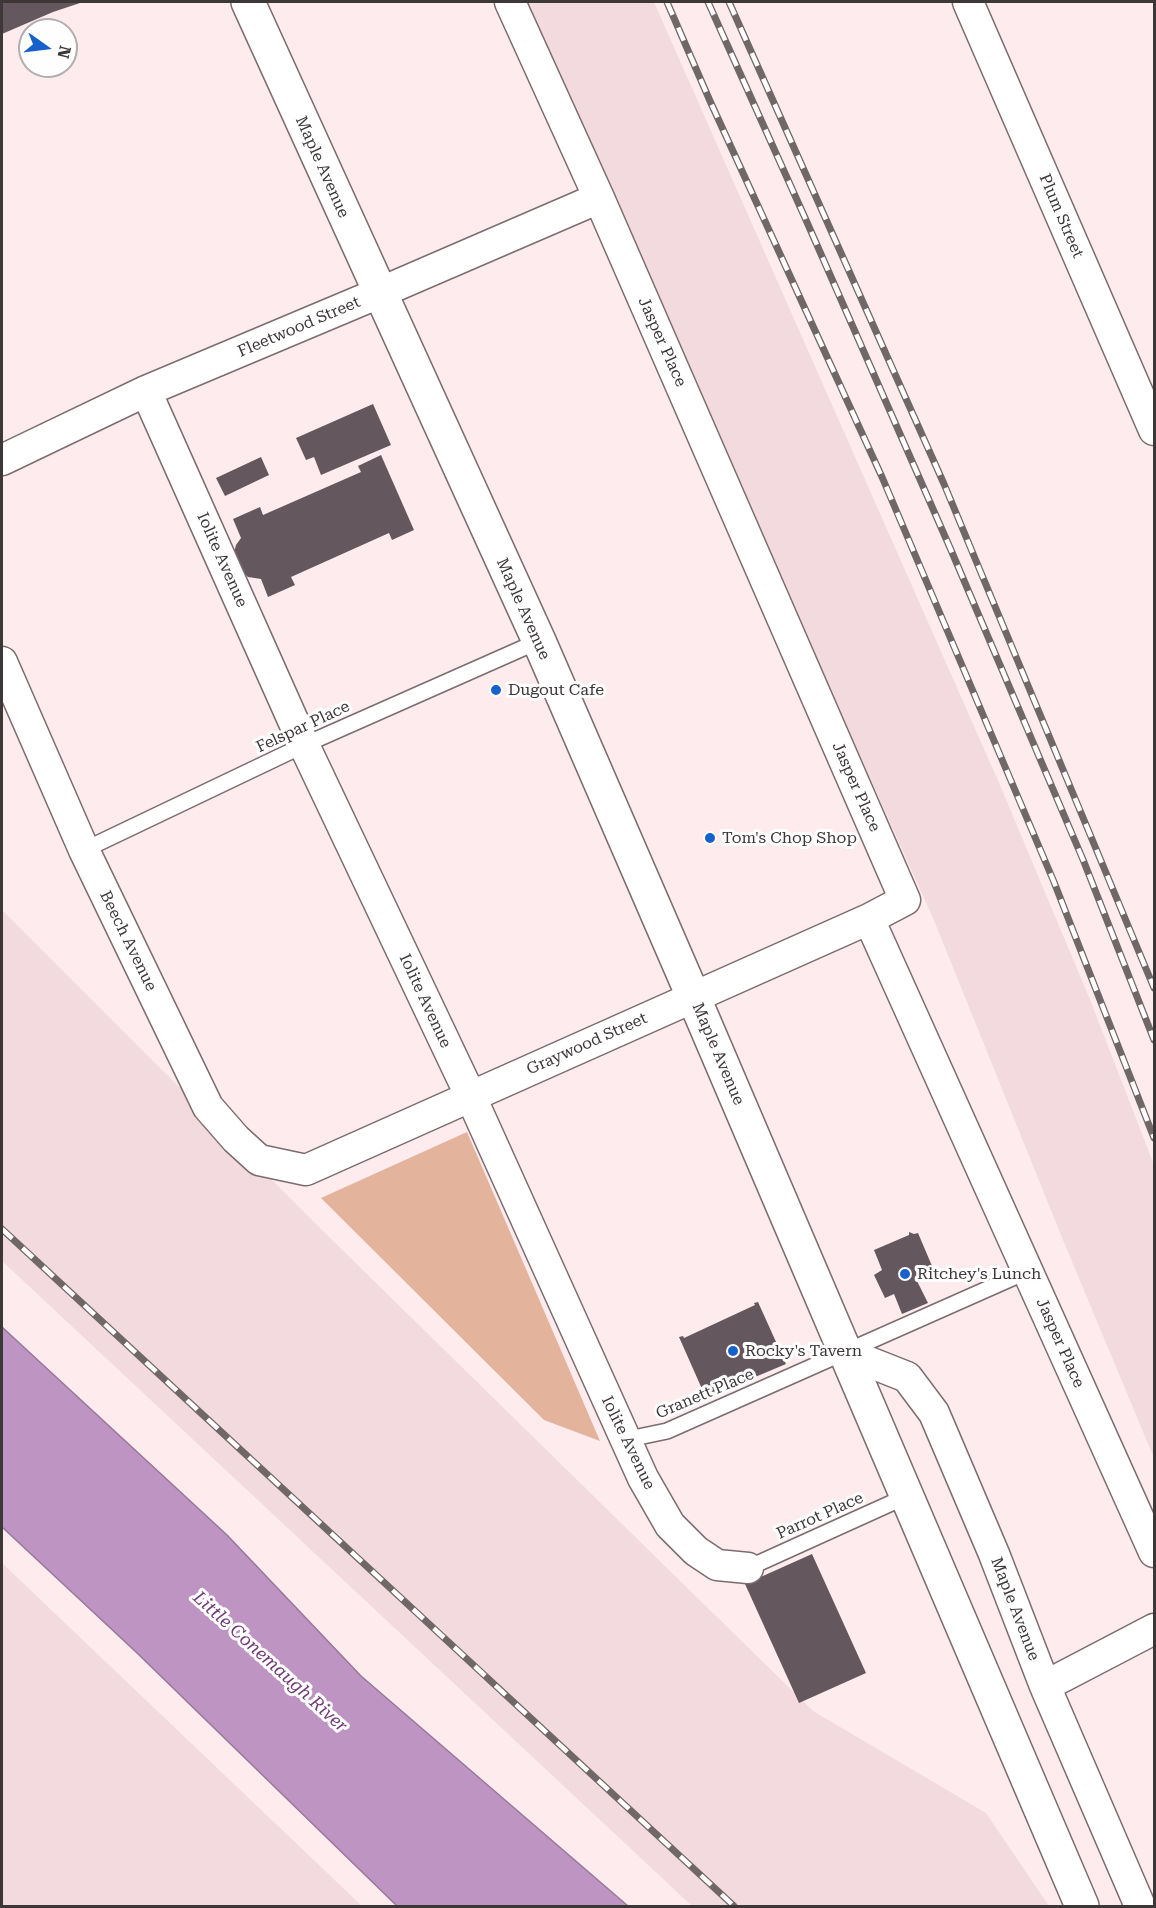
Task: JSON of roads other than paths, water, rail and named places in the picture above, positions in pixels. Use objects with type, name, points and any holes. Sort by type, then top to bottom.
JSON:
[{"type":"main road","name":"Maple Avenue","points":[[248,2],[538,641],[693,996],[1082,1906]]},
{"type":"street","name":"Jasper Place","points":[[510,2],[599,198],[905,900],[869,919],[1155,1552]]},
{"type":"street","name":"Plum Street","points":[[968,2],[1155,430]]},
{"type":"street","name":"Fleetwood Street","points":[[2,460],[146,391],[599,198]]},
{"type":"street","name":"Iolite Avenue","points":[[146,391],[304,745],[471,1097],[643,1478],[670,1525],[696,1551],[717,1565],[748,1569]]},
{"type":"street","name":"Beech Avenue","points":[[2,662],[84,850],[208,1107],[236,1139],[259,1160],[306,1170]]},
{"type":"street","name":"Graywood Street","points":[[306,1170],[869,919]]},
{"type":"street","name":"Maple Avenue","points":[[846,1353],[907,1377],[934,1413],[994,1554],[1045,1686],[1140,1906]]},
{"type":"street","points":[[1045,1686],[1155,1629]]},
{"type":"lane","name":"Felspar Place","points":[[84,850],[304,745],[538,641]]},
{"type":"lane","name":"Granett Place","points":[[624,1440],[667,1431],[1028,1271]]},
{"type":"lane","name":"Parrot Place","points":[[748,1569],[907,1496]]},
{"type":"water","name":"Little Conemaugh River","points":[[2,1327],[227,1535],[361,1676],[628,1906],[397,1906],[136,1652],[2,1527]]},
{"type":"railway","points":[[667,2],[882,477],[1054,882],[1154,1138]]},
{"type":"railway","points":[[708,2],[951,550],[1084,862],[1154,1040]]},
{"type":"railway","points":[[729,2],[944,484],[1154,988]]},
{"type":"railway","points":[[2,1229],[734,1906]]},
{"type":"place","name":"Dugout Cafe","points":[[496,690]]},
{"type":"place","name":"Tom's Chop Shop","points":[[710,838]]},
{"type":"place","name":"Ritchey's Lunch","points":[[905,1274]]},
{"type":"place","name":"Rocky's Tavern","points":[[733,1351]]}]
